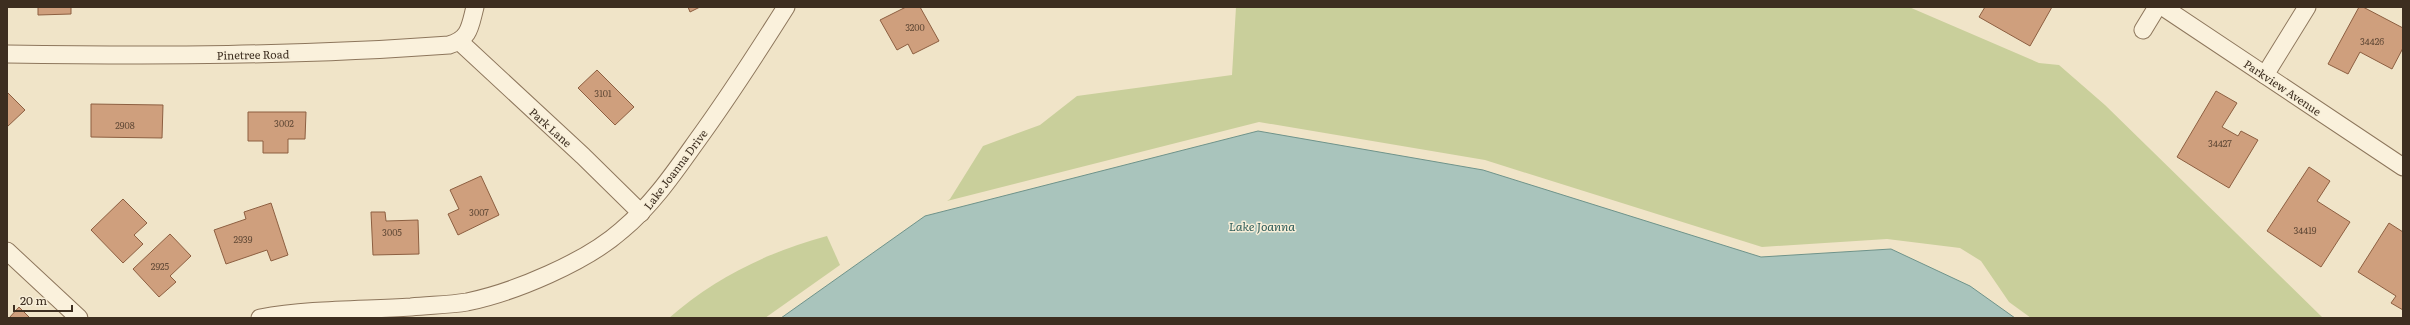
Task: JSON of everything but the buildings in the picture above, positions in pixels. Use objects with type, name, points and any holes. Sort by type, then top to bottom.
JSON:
[{"type":"street","points":[[460,42],[465,38],[475,7]]},
{"type":"street","name":"Lake Joanna Drive","points":[[260,318],[321,311],[467,302],[509,290],[549,274],[594,250],[621,232],[641,213],[668,181],[732,91],[786,7]]},
{"type":"street","points":[[2143,30],[2157,7]]},
{"type":"street","name":"Parkview Avenue","points":[[2163,7],[2403,167]]},
{"type":"street","points":[[2265,75],[2307,7]]},
{"type":"street","name":"Pinetree Road","points":[[7,54],[148,56],[349,52],[449,45],[460,42]]},
{"type":"street","name":"Park Lane","points":[[460,42],[583,156],[641,213]]},
{"type":"street","points":[[7,251],[78,318]]},
{"type":"green space","points":[[1236,7],[1909,7],[2039,63],[2059,65],[2105,105],[2323,318],[2031,318],[2009,302],[1981,261],[1960,248],[1887,239],[1762,247],[1485,160],[1259,122],[947,201],[950,199],[983,146],[1040,125],[1077,96],[1232,75]]},
{"type":"green space","points":[[827,236],[840,265],[765,318],[669,318],[705,290],[724,278],[764,258],[806,242]]},
{"type":"water","name":"Lake Joanna","points":[[1258,131],[1483,170],[1761,257],[1891,249],[1970,286],[2015,318],[781,318],[925,216]]}]
